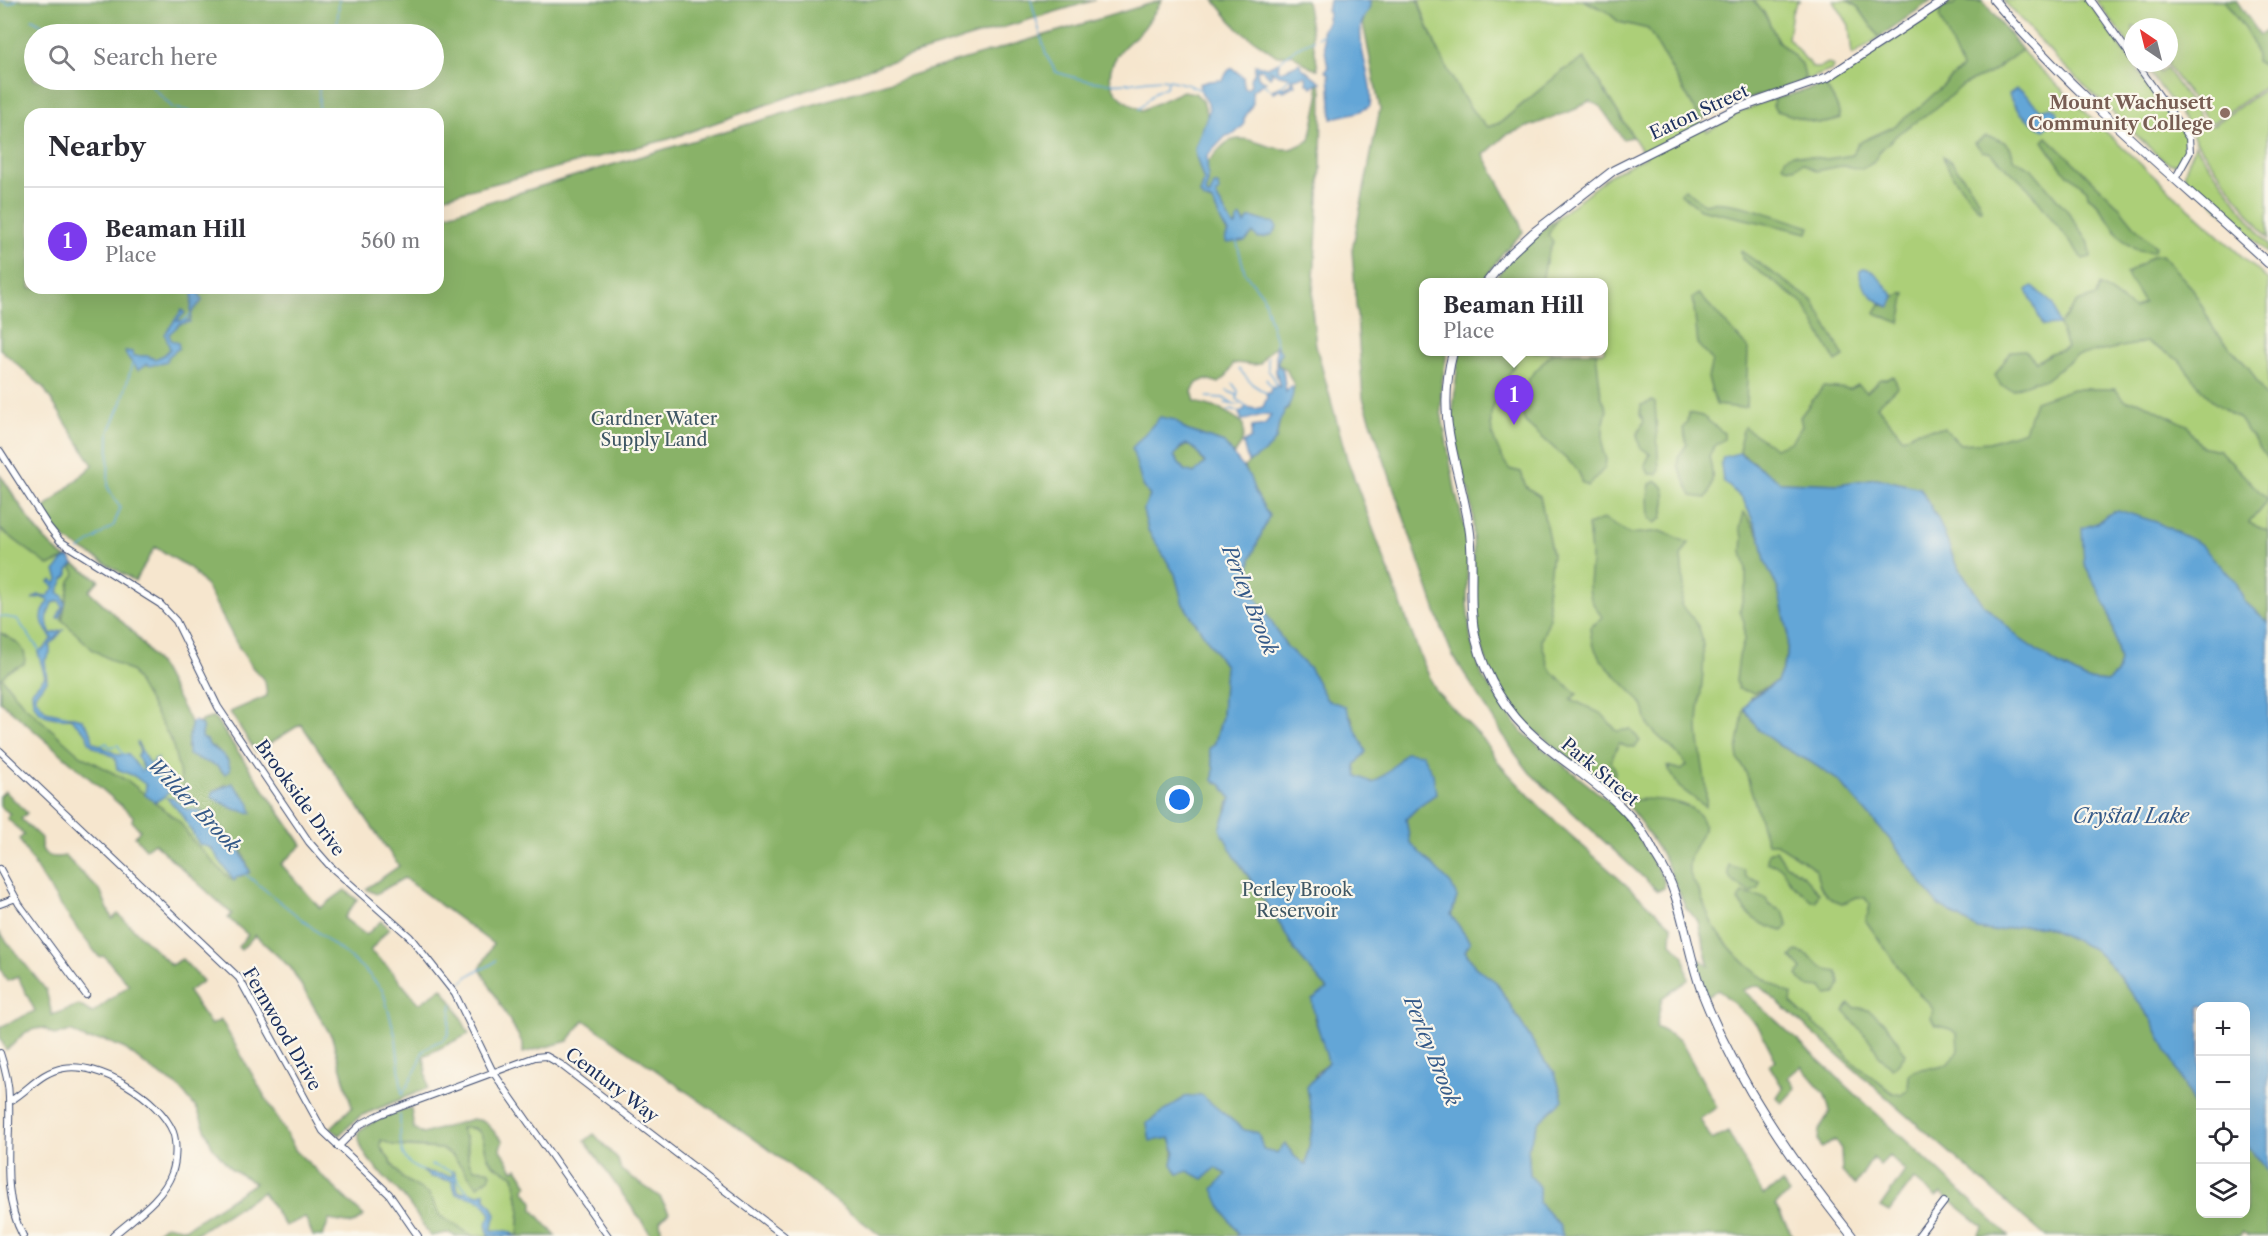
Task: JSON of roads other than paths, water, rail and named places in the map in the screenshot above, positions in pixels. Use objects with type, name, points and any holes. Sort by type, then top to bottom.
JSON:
[{"type":"street","name":"Eaton Street","points":[[1490,278],[1506,258],[1533,233],[1614,170],[1736,109],[1828,77],[1945,0]]},
{"type":"street","points":[[1994,0],[2068,80],[2120,131],[2268,263]]},
{"type":"street","points":[[2091,0],[2124,46]]},
{"type":"street","points":[[2142,72],[2189,138],[2190,152],[2175,179]]},
{"type":"street","name":"Park Street","points":[[1452,356],[1445,393],[1446,418],[1450,447],[1470,534],[1473,626],[1479,652],[1488,674],[1503,700],[1523,725],[1536,738],[1611,797],[1630,816],[1647,839],[1671,885],[1701,988],[1745,1084],[1765,1117],[1852,1236]]},
{"type":"street","name":"Brookside Drive","points":[[0,451],[60,542],[153,599],[176,621],[218,707],[309,842],[330,866],[407,934],[457,997],[494,1072],[608,1236]]},
{"type":"street","name":"Fernwood Drive","points":[[0,751],[239,978],[316,1120],[338,1147],[389,1194],[417,1236]]},
{"type":"street","points":[[0,869],[16,898],[86,995]]},
{"type":"street","points":[[0,904],[16,898]]},
{"type":"street","points":[[0,1053],[10,1101],[6,1186],[14,1216],[24,1236]]},
{"type":"street","name":"Century Way","points":[[338,1147],[369,1119],[535,1057],[548,1057],[784,1236]]},
{"type":"street","points":[[10,1101],[49,1072],[64,1068],[87,1067],[106,1073],[159,1111],[174,1137],[175,1157],[172,1175],[159,1195],[113,1236]]},
{"type":"street","points":[[1917,1236],[1944,1202]]},
{"type":"water","points":[[1329,0],[1370,0],[1369,9],[1361,26],[1361,36],[1370,86],[1370,106],[1332,119],[1329,74],[1325,71],[1328,68],[1322,31],[1328,21]]},
{"type":"water","points":[[1279,62],[1278,70],[1282,71],[1300,63],[1301,67],[1321,82],[1312,87],[1307,83],[1306,76],[1293,78],[1295,85],[1284,91],[1279,89],[1273,93],[1272,90],[1281,86],[1284,88],[1292,83],[1290,77],[1269,70],[1272,74],[1270,77],[1257,69],[1258,77],[1266,82],[1252,91],[1253,103],[1244,119],[1244,125],[1234,134],[1226,136],[1207,156],[1208,182],[1205,192],[1210,195],[1214,185],[1218,185],[1219,191],[1216,196],[1233,226],[1236,226],[1237,220],[1241,217],[1245,224],[1249,218],[1252,218],[1273,222],[1277,227],[1267,237],[1258,238],[1253,233],[1245,241],[1227,243],[1225,240],[1228,232],[1214,205],[1200,194],[1204,181],[1195,148],[1209,111],[1208,103],[1199,84],[1222,80],[1232,68],[1243,77],[1244,87],[1247,89],[1251,85],[1250,79],[1254,74],[1255,65],[1267,67]]},
{"type":"water","points":[[2016,89],[2022,91],[2041,110],[2052,107],[2057,111],[2058,117],[2044,130],[2033,123],[2018,110],[2011,100],[2009,94]]},
{"type":"water","points":[[1865,268],[1874,272],[1894,296],[1890,307],[1874,298],[1865,288],[1860,271]]},
{"type":"water","points":[[2032,286],[2054,305],[2059,325],[2043,326],[2027,290]]},
{"type":"water","points":[[192,294],[199,294],[202,301],[192,312],[190,322],[180,324],[169,334],[171,340],[178,343],[179,348],[168,357],[167,361],[150,366],[147,364],[138,370],[126,355],[125,351],[132,352],[133,356],[147,356],[155,359],[164,355],[170,349],[165,334],[182,310],[185,313],[177,321],[190,320]]},
{"type":"water","points":[[1276,345],[1281,352],[1277,364],[1283,370],[1286,392],[1291,386],[1293,388],[1292,398],[1278,425],[1274,442],[1262,454],[1248,462],[1243,443],[1251,438],[1252,427],[1265,425],[1271,415],[1242,420],[1239,413],[1247,407],[1256,409],[1263,407],[1267,398],[1266,393],[1270,393],[1271,387],[1275,388],[1276,384],[1280,388],[1276,372]]},
{"type":"water","name":"Perley Brook Reservoir","points":[[1160,417],[1175,420],[1186,430],[1224,443],[1249,475],[1255,492],[1269,516],[1251,558],[1248,585],[1287,647],[1310,669],[1327,700],[1345,706],[1366,752],[1355,765],[1357,776],[1373,783],[1388,772],[1406,752],[1422,754],[1433,774],[1436,794],[1406,819],[1410,843],[1451,884],[1457,897],[1451,915],[1470,942],[1465,951],[1475,967],[1496,982],[1545,1062],[1555,1073],[1563,1100],[1538,1123],[1528,1148],[1530,1175],[1539,1187],[1539,1203],[1559,1225],[1563,1236],[1236,1236],[1238,1233],[1221,1207],[1213,1189],[1227,1174],[1215,1168],[1203,1179],[1188,1171],[1178,1174],[1172,1164],[1175,1151],[1170,1138],[1150,1141],[1147,1123],[1185,1097],[1201,1095],[1244,1130],[1258,1133],[1263,1149],[1277,1153],[1285,1144],[1295,1157],[1306,1165],[1313,1123],[1307,1087],[1328,1062],[1312,1000],[1327,989],[1295,951],[1220,829],[1231,798],[1222,785],[1213,780],[1214,769],[1209,749],[1215,743],[1222,717],[1225,666],[1183,604],[1175,574],[1148,530],[1143,510],[1150,496],[1142,484],[1132,448]],"holes":[[[1186,444],[1195,449],[1205,463],[1194,473],[1184,470],[1174,456]]]},
{"type":"water","name":"Crystal Lake","points":[[1739,453],[1780,482],[1839,484],[1877,478],[1920,488],[1938,519],[1955,562],[1983,604],[2020,639],[2058,665],[2087,680],[2107,682],[2117,673],[2120,661],[2108,609],[2084,563],[2082,528],[2097,523],[2118,510],[2156,522],[2199,543],[2236,582],[2244,601],[2268,622],[2268,1171],[2250,1148],[2250,1002],[2196,1002],[2196,1107],[2152,1020],[2112,967],[2094,949],[2043,926],[2021,926],[1993,931],[1978,929],[1938,905],[1893,843],[1839,781],[1809,761],[1780,746],[1759,730],[1744,708],[1751,698],[1777,682],[1787,657],[1788,631],[1778,589],[1765,561],[1761,538],[1743,499],[1723,481],[1721,464],[1723,457]]},
{"type":"water","points":[[69,557],[74,564],[68,570],[68,576],[64,579],[58,592],[63,596],[65,604],[60,618],[57,618],[62,607],[60,601],[52,603],[47,618],[51,634],[63,630],[50,645],[50,653],[45,660],[47,681],[35,694],[36,699],[46,711],[82,719],[91,732],[93,742],[118,755],[128,754],[141,771],[144,769],[137,756],[140,752],[137,742],[149,764],[158,758],[160,778],[173,788],[155,802],[145,795],[146,785],[134,776],[117,769],[115,758],[94,747],[87,734],[70,718],[49,716],[35,706],[32,691],[45,677],[38,652],[45,648],[52,638],[42,620],[43,611],[49,601],[41,597],[32,599],[38,595],[48,596],[55,587],[49,582],[52,580],[56,584],[58,579],[55,571],[63,560]]},
{"type":"water","points":[[195,721],[202,726],[202,738],[207,740],[209,745],[228,761],[230,770],[225,774],[217,766],[188,755],[188,740],[192,722]]},
{"type":"water","points":[[232,783],[249,802],[252,813],[234,809],[212,797],[213,792]]},
{"type":"water","points":[[167,798],[173,798],[186,809],[198,810],[203,814],[211,822],[213,835],[221,833],[228,842],[238,847],[250,872],[237,877],[234,881],[211,848],[199,844],[181,813]]},
{"type":"water","points":[[422,1171],[450,1176],[453,1175],[453,1171],[458,1191],[478,1195],[485,1192],[485,1199],[492,1206],[496,1215],[491,1230],[508,1231],[516,1236],[489,1236],[486,1225],[491,1215],[484,1204],[476,1199],[456,1194],[452,1181],[431,1177]]},
{"type":"waterway","points":[[0,0],[9,4],[17,0]]},
{"type":"waterway","name":"Wilder Brook","points":[[337,24],[339,0]]},
{"type":"waterway","points":[[1031,0],[1046,55],[1056,72],[1100,83],[1169,80]]},
{"type":"waterway","points":[[32,19],[41,24]]},
{"type":"waterway","points":[[1318,37],[1322,35]]},
{"type":"waterway","points":[[1278,63],[1296,48],[1314,40]]},
{"type":"waterway","points":[[1279,89],[1291,76]]},
{"type":"waterway","points":[[1139,109],[1155,92],[1166,87],[1169,80],[1201,90]]},
{"type":"waterway","points":[[1263,84],[1271,90]]},
{"type":"waterway","points":[[155,90],[173,108]]},
{"type":"waterway","name":"Wilder Brook","points":[[319,90],[319,108]]},
{"type":"waterway","name":"Perley Brook","points":[[1236,239],[1245,273],[1263,296],[1277,345]]},
{"type":"waterway","name":"Wilder Brook","points":[[183,321],[191,314]]},
{"type":"waterway","points":[[1268,357],[1268,370],[1274,378],[1276,387]]},
{"type":"waterway","name":"Wilder Brook","points":[[79,550],[114,525],[120,507],[108,488],[109,432],[122,402],[133,364]]},
{"type":"waterway","points":[[1239,369],[1252,384],[1266,393]]},
{"type":"waterway","points":[[1266,379],[1272,388]]},
{"type":"waterway","points":[[1233,384],[1238,391],[1237,399],[1247,408]]},
{"type":"waterway","points":[[1227,391],[1237,395]]},
{"type":"waterway","points":[[1207,397],[1223,398],[1234,404]]},
{"type":"waterway","points":[[1225,403],[1236,405],[1242,403]]},
{"type":"waterway","points":[[1229,411],[1232,409],[1239,412]]},
{"type":"waterway","points":[[0,616],[17,619],[40,651]]},
{"type":"waterway","points":[[102,745],[107,743],[109,747],[118,745],[123,755]]},
{"type":"waterway","name":"Wilder Brook","points":[[135,766],[144,772]]},
{"type":"waterway","name":"Wilder Brook","points":[[244,873],[365,970],[383,991],[396,1038],[402,1095]]},
{"type":"waterway","points":[[460,986],[469,975],[496,960]]},
{"type":"waterway","points":[[403,1094],[419,1064],[423,1051],[444,1040],[448,1034],[452,1004]]},
{"type":"waterway","name":"Wilder Brook","points":[[400,1115],[401,1149],[408,1162],[423,1171]]},
{"type":"waterway","points":[[431,1165],[451,1171],[467,1191]]},
{"type":"place","name":"Mount Wachusett Community College","points":[[2225,113]]},
{"type":"place","name":"Beaman Hill","points":[[1514,425]]},
{"type":"park label","name":"Gardner Water Supply Land","points":[[654,429]]}]
